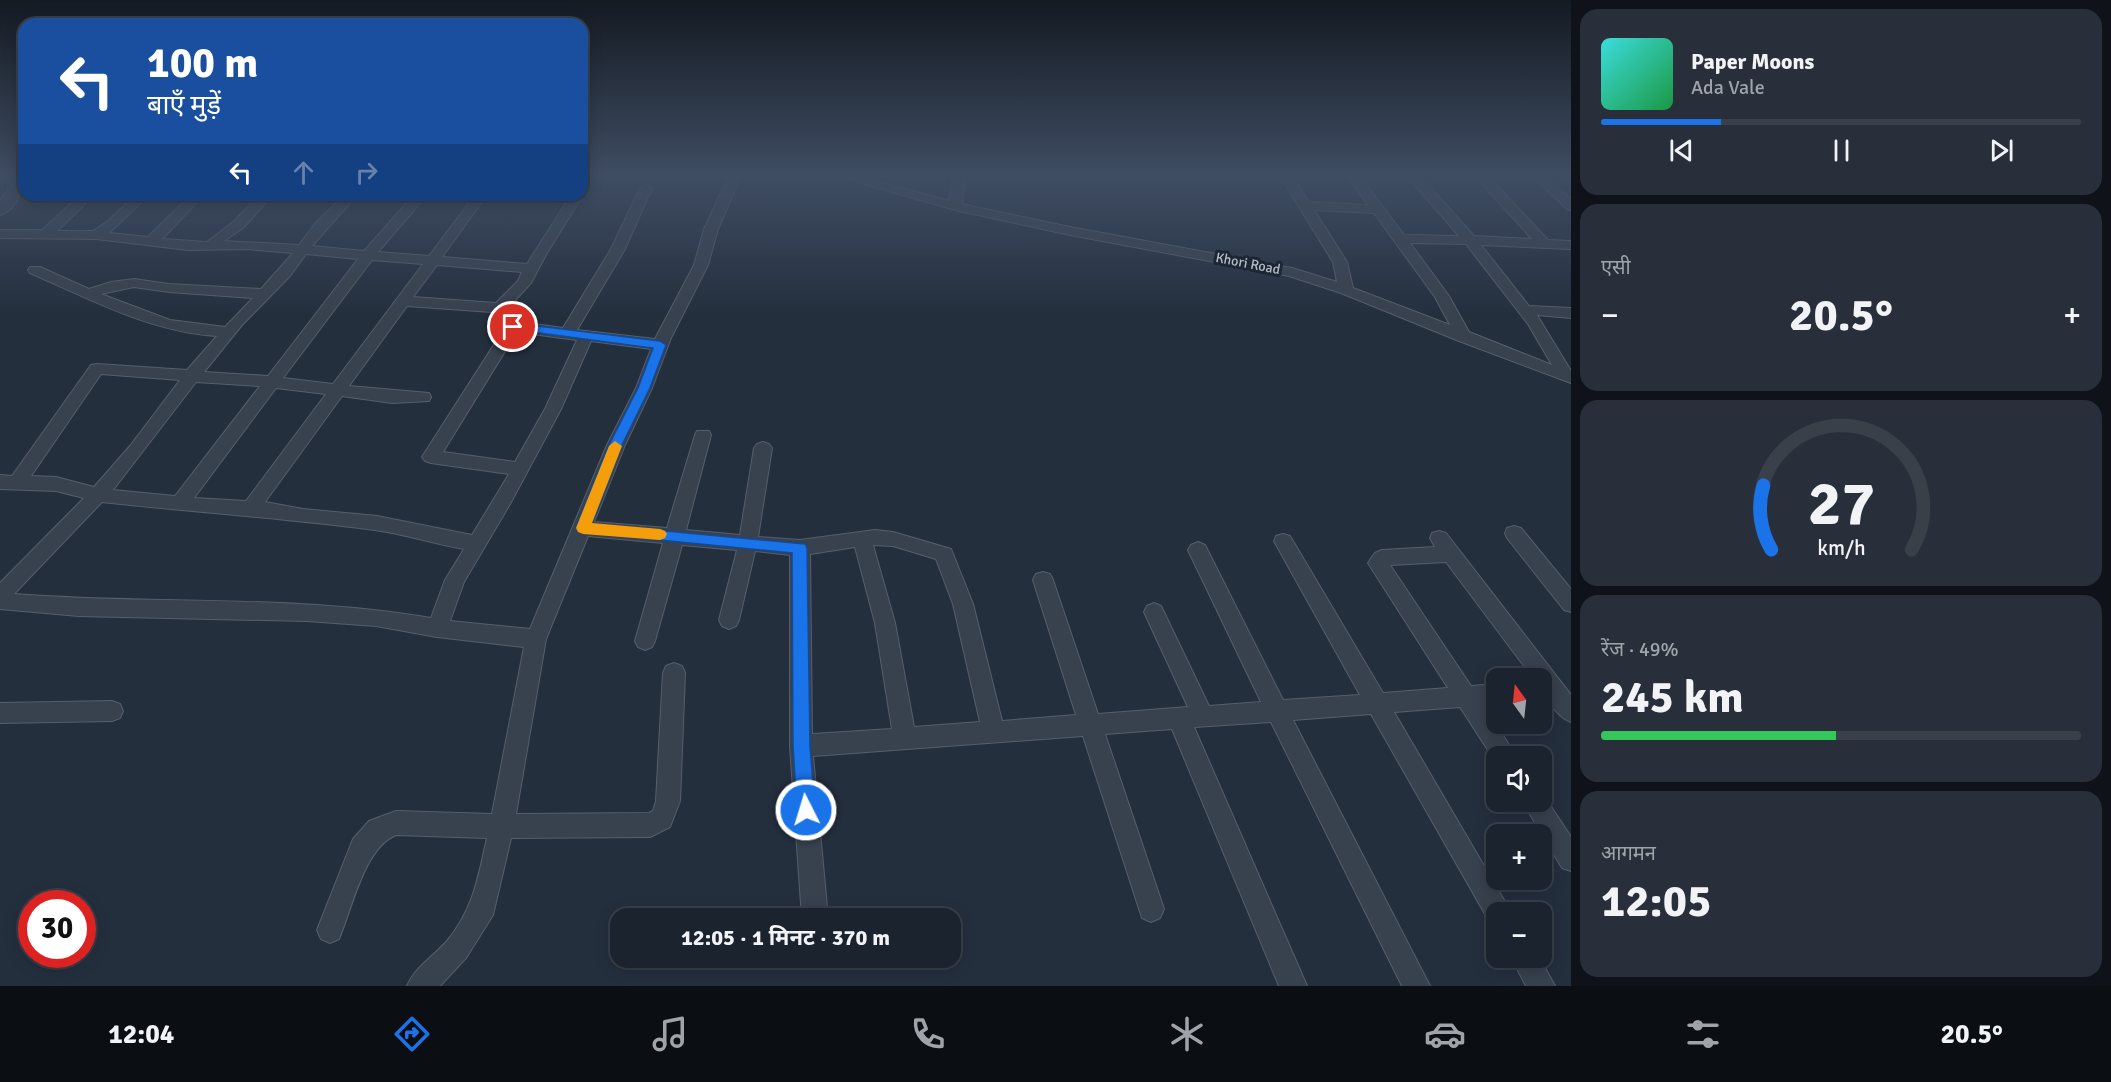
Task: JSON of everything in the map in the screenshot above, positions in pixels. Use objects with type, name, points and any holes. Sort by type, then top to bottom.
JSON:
[{"type":"street","points":[[45,235],[59,222]]},
{"type":"street","points":[[96,235],[115,222]]},
{"type":"street","points":[[150,243],[171,222]]},
{"type":"street","points":[[211,245],[241,222]]},
{"type":"street","points":[[325,222],[190,377],[136,450],[98,495],[4,592],[4,602],[79,608],[307,612],[376,617],[437,628],[536,639]]},
{"type":"street","points":[[180,503],[369,254],[397,222]]},
{"type":"street","points":[[251,508],[461,222]]},
{"type":"street","points":[[560,222],[524,283],[500,308],[498,321],[513,327],[660,345]]},
{"type":"street","points":[[568,333],[618,249],[630,222]]},
{"type":"street","points":[[421,986],[457,949],[484,906],[502,826],[536,639],[616,445],[644,388],[660,345],[700,265],[714,222]]},
{"type":"street","name":"Khori Road","points":[[1030,222],[1270,266],[1346,290],[1464,338],[1569,377]]},
{"type":"street","points":[[1315,222],[1340,262],[1346,290]]},
{"type":"street","points":[[1388,222],[1442,296],[1464,338]]},
{"type":"street","points":[[1454,222],[1524,310],[1569,377]]},
{"type":"street","points":[[1523,222],[1545,245]]},
{"type":"street","points":[[0,234],[96,235],[133,238],[150,243],[246,244],[531,268]]},
{"type":"street","points":[[1400,239],[1571,245]]},
{"type":"street","points":[[35,270],[87,294],[187,328],[229,332]]},
{"type":"street","points":[[87,294],[111,286],[134,283],[169,288],[264,294]]},
{"type":"street","points":[[401,301],[500,308]]},
{"type":"street","points":[[1524,310],[1571,313]]},
{"type":"street","points":[[513,327],[431,457],[520,469]]},
{"type":"street","points":[[437,628],[455,580],[520,469],[552,409],[586,336]]},
{"type":"street","points":[[8,482],[36,458],[65,410],[97,369],[273,382],[392,397],[423,397]]},
{"type":"street","points":[[645,641],[703,435]]},
{"type":"street","points":[[729,620],[748,542],[763,448]]},
{"type":"street","points":[[8,482],[56,484],[98,495],[251,508],[377,523],[437,537],[477,543]]},
{"type":"street","points":[[583,528],[800,548],[875,537],[893,539],[944,554],[963,604],[993,731]]},
{"type":"street","points":[[1514,532],[1571,604]]},
{"type":"street","points":[[862,539],[885,623],[905,737]]},
{"type":"street","points":[[1283,541],[1492,902]]},
{"type":"street","points":[[1498,746],[1378,563],[1382,558],[1445,546],[1556,689],[1571,712]]},
{"type":"street","points":[[800,548],[801,746],[814,908]]},
{"type":"street","points":[[1198,550],[1416,986]]},
{"type":"street","points":[[1043,580],[1152,909]]},
{"type":"street","points":[[1154,612],[1203,716]]},
{"type":"street","points":[[330,930],[362,848],[378,830],[396,823],[502,826],[650,825],[662,819],[668,801],[674,673]]},
{"type":"street","points":[[801,746],[1486,694]]},
{"type":"street","points":[[0,712],[112,711]]},
{"type":"street","points":[[1179,718],[1293,986]]},
{"type":"street","points":[[1541,812],[1571,860]]},
{"type":"street","points":[[1530,968],[1541,986]]},
{"type":"slow traffic","points":[[615,446],[583,528],[660,534]]},
{"type":"route","points":[[513,327],[660,345],[644,388],[616,445],[583,528],[771,543],[800,548],[801,746],[806,810]]}]
